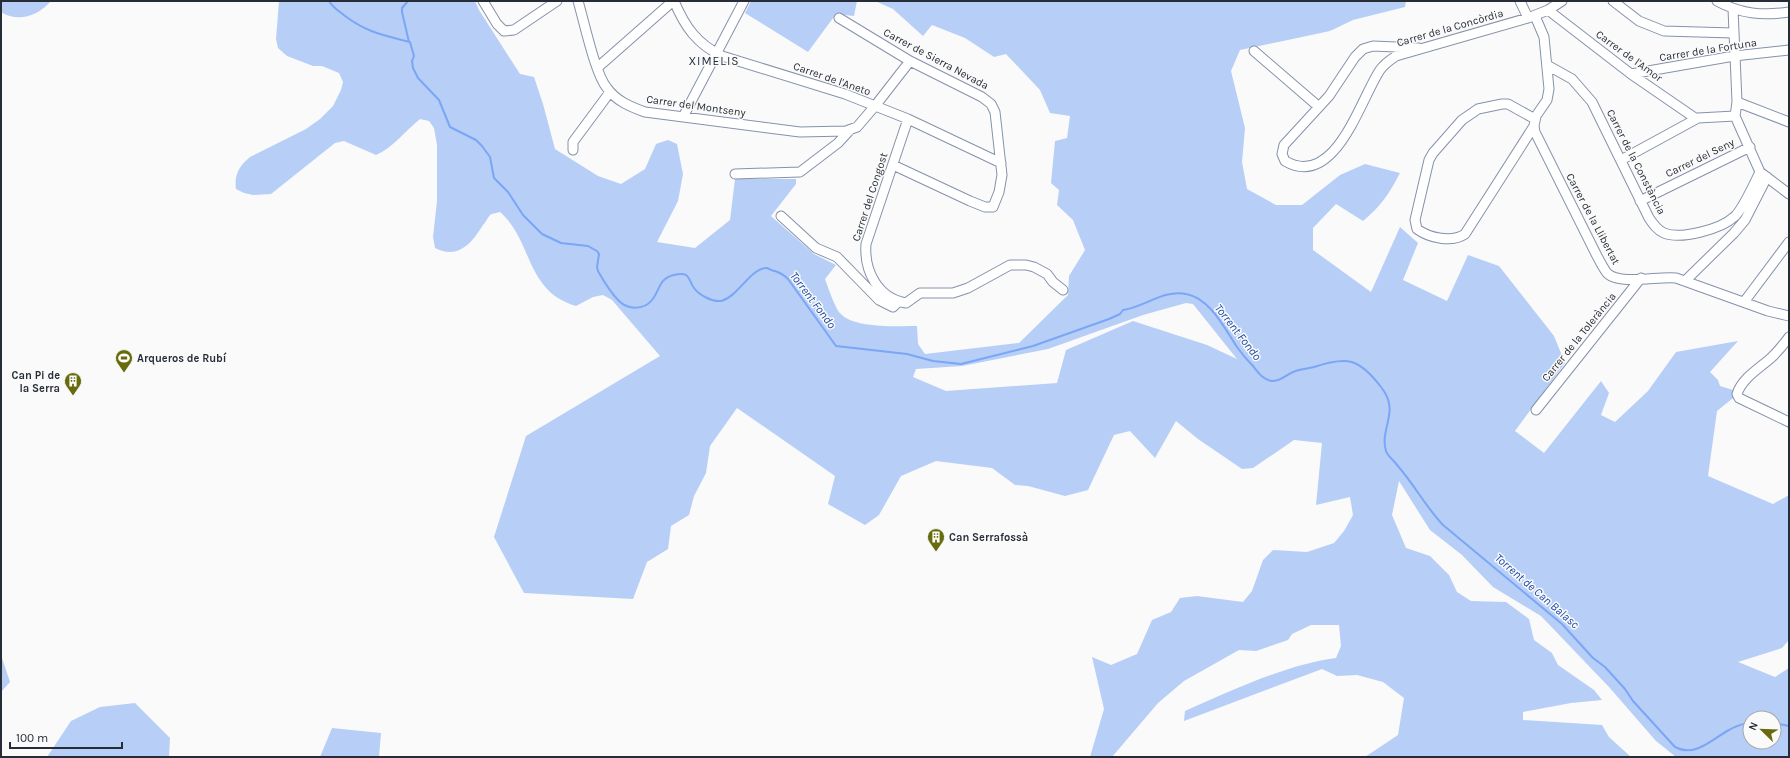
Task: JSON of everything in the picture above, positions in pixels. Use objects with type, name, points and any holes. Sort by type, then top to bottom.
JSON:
[{"type":"street","points":[[483,1],[497,24],[504,31],[514,30],[557,1]]},
{"type":"street","name":"Carrer del Montseny","points":[[578,1],[597,68],[606,88],[616,98],[630,107],[645,112],[800,132],[853,129]]},
{"type":"street","points":[[597,68],[674,1]]},
{"type":"street","name":"Carrer de l'Aneto","points":[[674,1],[679,14],[697,40],[718,53],[845,94],[908,120],[1001,163]]},
{"type":"street","points":[[683,117],[744,1]]},
{"type":"street","points":[[1520,1],[1544,37],[1549,89],[1547,100],[1534,123],[1466,234],[1455,240],[1422,234],[1417,230],[1415,220],[1429,160],[1462,120],[1478,109],[1508,104],[1534,123]]},
{"type":"street","name":"Carrer de la Concòrdia","points":[[1319,107],[1284,145],[1282,154],[1285,160],[1292,165],[1302,167],[1314,166],[1327,157],[1343,139],[1380,70],[1396,56],[1419,48],[1532,17],[1548,10],[1562,1]]},
{"type":"street","points":[[1613,1],[1639,21],[1664,31],[1733,33]]},
{"type":"street","points":[[1717,1],[1733,9],[1769,15],[1789,12]]},
{"type":"street","points":[[1733,9],[1737,102],[1736,116],[1764,174],[1789,194]]},
{"type":"street","name":"Carrer de l'Amor","points":[[1548,10],[1632,74],[1695,118],[1698,118]]},
{"type":"street","name":"Carrer de Sierra Nevada","points":[[839,18],[910,61],[982,96],[991,104],[995,112],[1001,163],[1001,181],[999,192],[993,207],[985,207],[970,201],[893,165]]},
{"type":"street","points":[[1254,52],[1319,107],[1355,57],[1363,49],[1373,46],[1419,48]]},
{"type":"street","name":"Carrer de la Fortuna","points":[[1632,74],[1734,56],[1789,50]]},
{"type":"street","points":[[735,174],[800,172],[838,143],[853,129],[875,106],[910,61]]},
{"type":"street","name":"Carrer de la Constància","points":[[1547,65],[1572,79],[1592,102],[1649,218],[1656,227],[1665,233],[1676,235],[1704,232],[1717,228],[1736,217],[1764,174]]},
{"type":"street","points":[[573,150],[573,142],[610,92]]},
{"type":"street","points":[[1737,102],[1789,122]]},
{"type":"street","points":[[1621,160],[1698,118],[1736,116]]},
{"type":"street","name":"Carrer del Congost","points":[[899,302],[884,294],[870,276],[865,258],[866,244],[908,120]]},
{"type":"street","name":"Carrer de la Llibertat","points":[[1534,123],[1535,132],[1597,256],[1608,274],[1628,279],[1666,277],[1685,281],[1789,316]]},
{"type":"street","name":"Carrer del Seny","points":[[1640,201],[1750,147]]},
{"type":"street","points":[[1685,281],[1734,233],[1745,220],[1764,174]]},
{"type":"street","points":[[781,216],[816,248],[837,257],[879,300],[893,306],[899,302],[906,303],[920,294],[953,293],[1010,265],[1026,265],[1034,267],[1047,274],[1053,282],[1063,290]]},
{"type":"street","points":[[1744,302],[1789,242]]},
{"type":"street","name":"Carrer de la Tolerància","points":[[1536,410],[1641,278]]},
{"type":"street","points":[[1788,419],[1739,398],[1736,394],[1741,384],[1773,356],[1789,337]]},
{"type":"shaded area","points":[[1,1],[51,1],[40,11],[34,14],[14,17],[1,12]]},
{"type":"shaded area","points":[[279,1],[475,1],[479,10],[520,74],[534,77],[555,149],[598,176],[621,184],[645,169],[656,144],[668,140],[677,144],[683,174],[678,201],[657,242],[695,248],[730,220],[735,179],[796,179],[796,184],[771,216],[814,254],[836,265],[825,279],[840,313],[846,318],[855,322],[865,324],[877,326],[917,326],[918,344],[925,354],[1019,343],[1068,295],[1069,276],[1085,250],[1073,220],[1057,205],[1059,190],[1051,183],[1055,141],[1067,138],[1070,116],[1050,113],[1040,90],[1006,54],[994,57],[965,38],[932,25],[923,36],[893,9],[875,1],[1406,1],[1405,7],[1353,20],[1330,31],[1240,50],[1231,71],[1245,128],[1242,162],[1247,189],[1276,205],[1302,205],[1340,175],[1365,164],[1400,173],[1384,199],[1363,221],[1336,204],[1313,228],[1313,250],[1371,292],[1400,227],[1418,243],[1403,280],[1447,301],[1468,255],[1499,266],[1554,336],[1565,363],[1515,431],[1544,453],[1601,381],[1609,393],[1601,415],[1615,422],[1648,391],[1676,352],[1738,341],[1710,372],[1718,380],[1720,386],[1733,390],[1733,398],[1717,411],[1708,476],[1773,504],[1789,495],[1789,640],[1782,648],[1738,662],[1775,677],[1789,668],[1789,757],[1676,757],[1656,741],[1609,687],[1541,616],[1493,587],[1462,555],[1430,530],[1399,481],[1392,515],[1406,548],[1430,556],[1449,575],[1457,592],[1471,601],[1506,602],[1529,619],[1534,640],[1552,653],[1558,665],[1594,690],[1602,700],[1571,703],[1523,712],[1523,720],[1602,725],[1609,737],[1631,757],[1365,757],[1398,735],[1404,698],[1383,682],[1357,675],[1337,676],[1322,669],[1184,721],[1185,711],[1259,679],[1298,666],[1336,658],[1341,646],[1339,625],[1311,625],[1292,634],[1288,640],[1256,651],[1239,650],[1184,681],[1158,703],[1112,757],[1090,757],[1104,709],[1092,657],[1111,665],[1137,654],[1152,620],[1171,612],[1180,598],[1197,596],[1243,602],[1252,591],[1263,560],[1273,550],[1307,552],[1334,543],[1344,531],[1353,515],[1350,497],[1316,505],[1322,443],[1294,440],[1253,468],[1242,469],[1198,439],[1176,421],[1155,458],[1130,431],[1114,435],[1088,490],[1065,496],[1028,486],[1015,485],[992,468],[936,461],[901,476],[879,515],[865,525],[828,504],[835,476],[737,408],[710,446],[706,473],[694,496],[689,515],[671,526],[668,549],[647,562],[633,599],[524,593],[494,537],[526,436],[660,356],[612,300],[603,295],[593,297],[576,306],[559,299],[547,289],[531,264],[519,237],[511,224],[500,212],[490,215],[474,238],[464,248],[451,252],[435,248],[433,237],[437,201],[437,145],[434,128],[429,121],[420,119],[388,148],[376,155],[344,141],[335,143],[271,194],[253,195],[236,189],[238,171],[246,160],[306,129],[320,119],[333,106],[341,90],[343,82],[339,73],[322,66],[313,66],[287,56],[278,48],[276,39]],"holes":[[[1186,303],[1193,304],[1237,359],[1207,345],[1133,321],[1066,350],[1057,383],[946,391],[913,377],[916,369],[962,366],[1048,349],[1143,315]]]},
{"type":"shaded area","points":[[751,1],[857,1],[854,16],[836,14],[808,52],[745,13]]},
{"type":"shaded area","points":[[1,655],[10,682],[1,692]]},
{"type":"shaded area","points":[[135,703],[170,738],[169,757],[47,757],[71,721],[100,707]]},
{"type":"shaded area","points":[[332,728],[381,733],[379,757],[320,757]]},
{"type":"waterway","name":"Torrent Fondo","points":[[329,1],[332,6],[353,22],[376,33],[410,42],[414,56],[412,61],[413,68],[418,78],[439,100],[450,127],[476,140],[482,146],[490,157],[494,178],[508,192],[523,215],[542,234],[561,243],[588,246],[597,251],[599,254],[597,267],[598,271],[616,298],[627,306],[636,308],[645,306],[655,296],[660,285],[665,279],[680,274],[685,274],[696,291],[702,295],[710,299],[721,301],[733,294],[755,272],[767,268],[781,273],[788,279],[836,346],[907,354],[933,361],[961,364],[1033,346],[1109,319],[1120,314],[1123,310],[1131,309],[1162,296],[1178,293],[1195,297],[1210,308],[1222,323],[1243,355],[1265,379],[1274,381],[1295,371],[1335,361],[1352,362],[1359,365],[1373,377],[1387,396],[1390,412],[1385,435],[1387,453],[1437,518],[1443,525],[1562,624],[1593,658],[1605,667],[1625,689],[1633,701],[1675,747],[1682,750],[1696,749],[1742,724]]},
{"type":"waterway","points":[[408,1],[402,8],[402,12],[409,42]]},
{"type":"waterway","name":"Torrent de Can Balasc","points":[[1782,725],[1789,726]]},
{"type":"place","name":"Arqueros de Rubí","points":[[124,373]]},
{"type":"place","name":"Can Pi de la Serra","points":[[73,396]]},
{"type":"place","name":"Can Serrafossà","points":[[936,552]]},
{"type":"district","name":"XIMELIS","points":[[714,61]]}]
